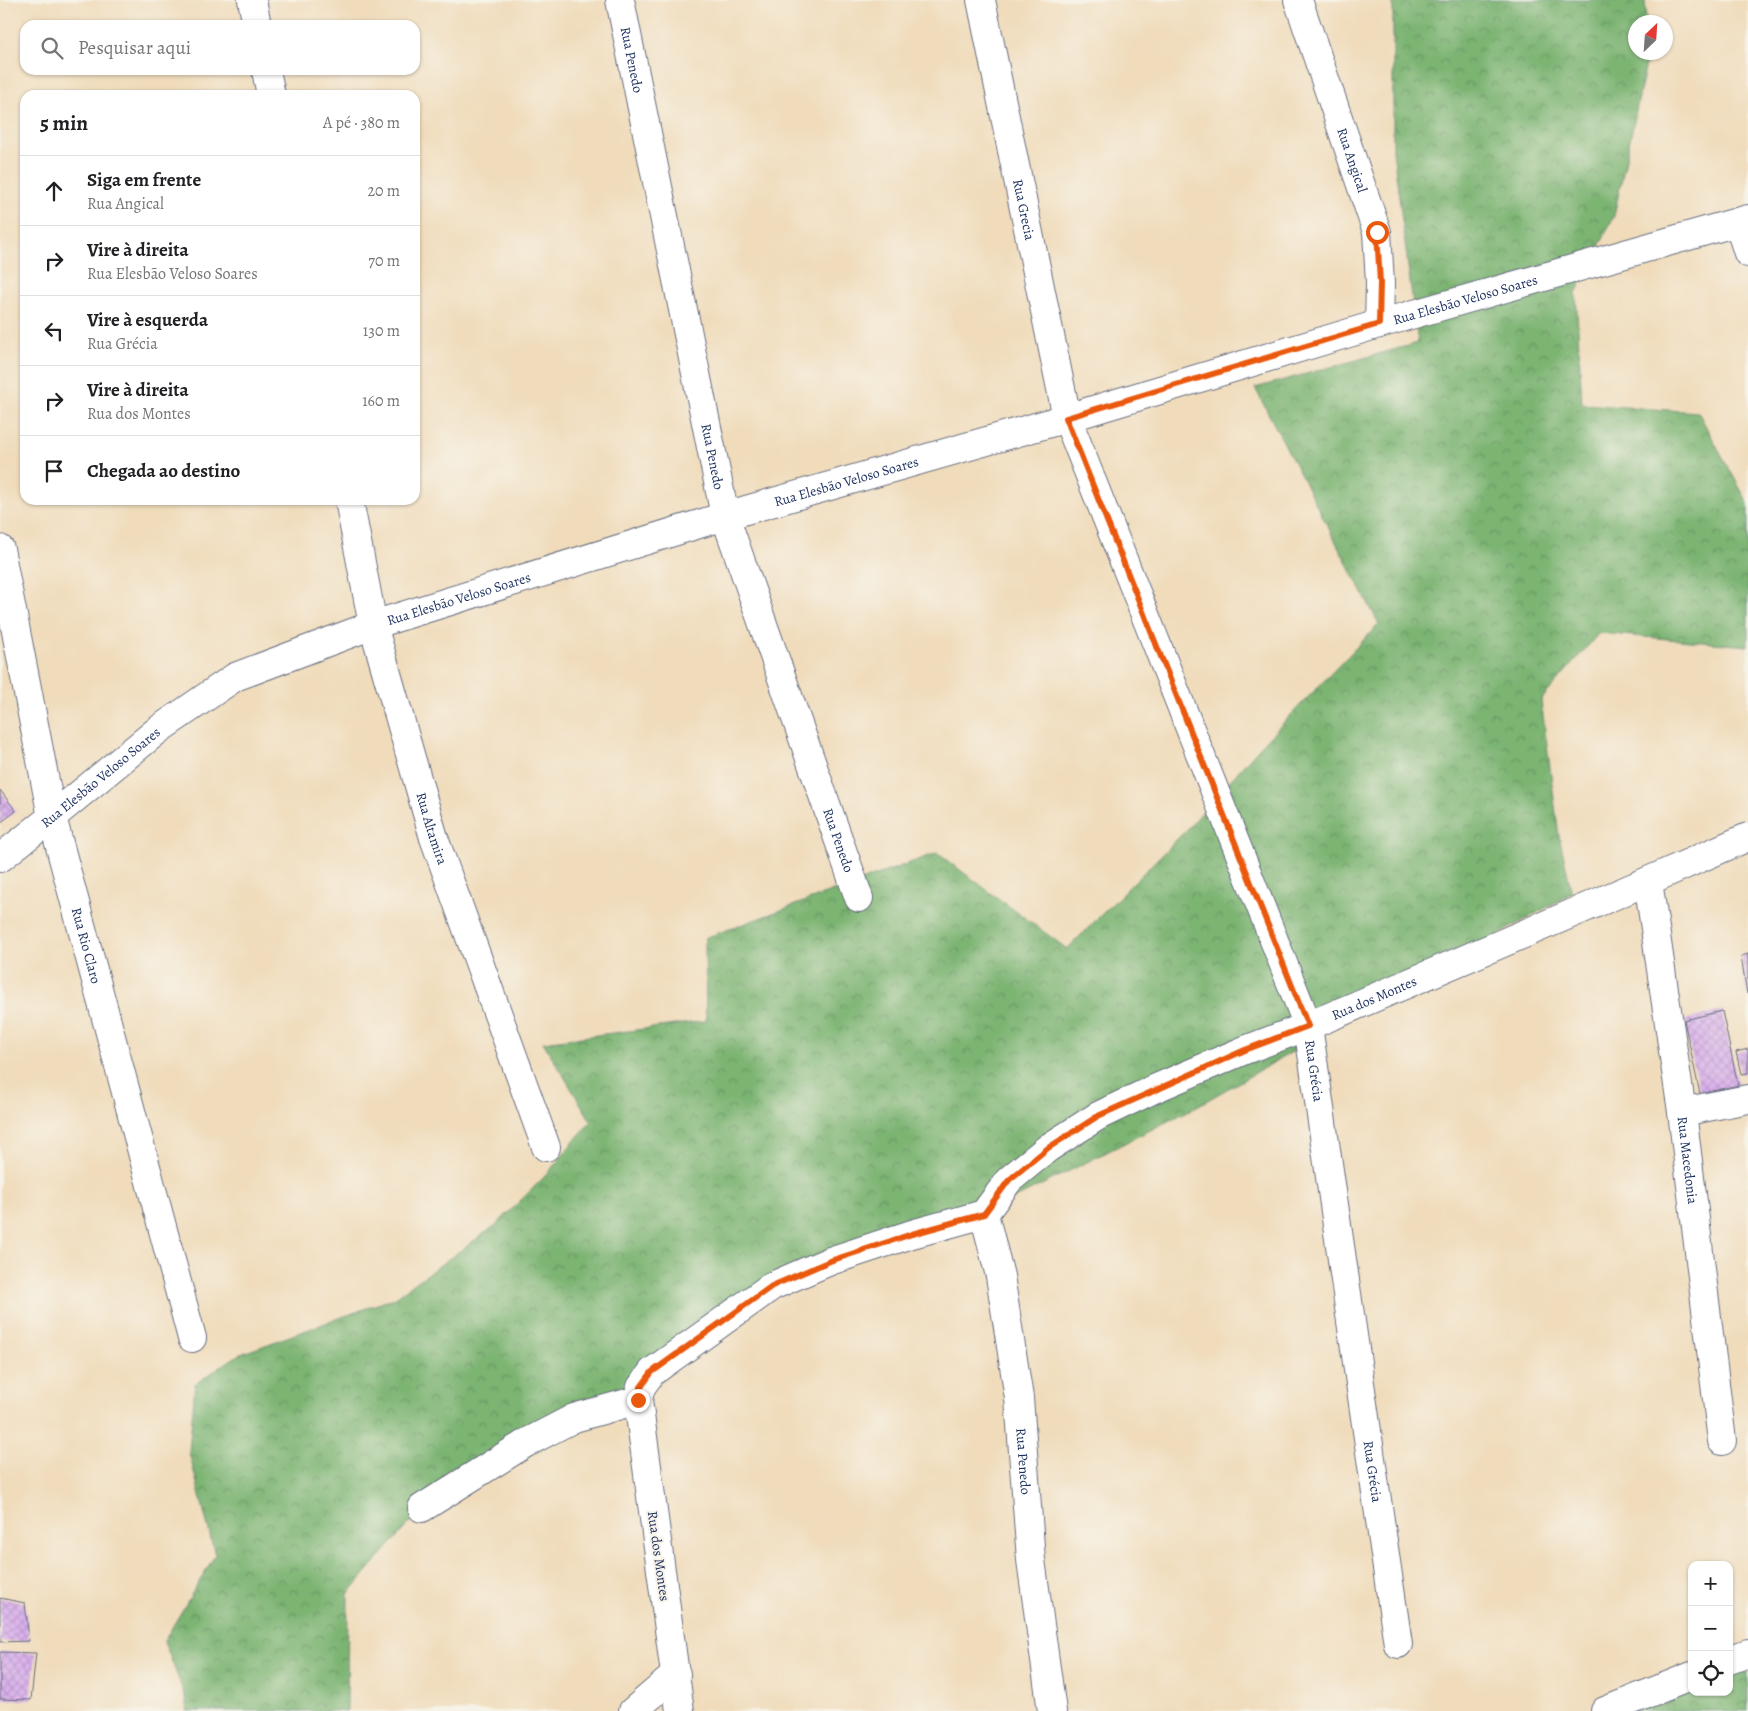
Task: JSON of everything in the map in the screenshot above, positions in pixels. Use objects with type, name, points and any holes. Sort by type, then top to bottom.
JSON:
[{"type":"street","points":[[252,0],[256,20]]},
{"type":"street","name":"Rua Penedo","points":[[620,0],[725,516],[859,898]]},
{"type":"street","name":"Rua Grecia","points":[[981,0],[1066,418]]},
{"type":"street","name":"Rua Angical","points":[[1298,0],[1377,232],[1380,283],[1379,324]]},
{"type":"street","points":[[267,75],[270,90]]},
{"type":"street","points":[[1743,220],[1748,253]]},
{"type":"street","name":"Rua Elesbão Veloso Soares","points":[[0,858],[158,730],[235,677],[373,625],[725,516],[1066,418],[1379,324],[1743,220]]},
{"type":"street","name":"Rua Grécia","points":[[1066,418],[1308,1026],[1398,1644]]},
{"type":"street","name":"Rua Altamira","points":[[351,505],[373,625],[434,838],[546,1147]]},
{"type":"street","name":"Rua Rio Claro","points":[[0,549],[52,817],[192,1338]]},
{"type":"street","name":"Rua dos Montes","points":[[984,1214],[1009,1180],[1048,1148],[1098,1116],[1245,1050],[1308,1026],[1748,837]]},
{"type":"street","name":"Rua Macedonia","points":[[1648,881],[1682,1112],[1722,1441]]},
{"type":"street","points":[[1682,1112],[1748,1099]]},
{"type":"street","points":[[422,1508],[526,1443],[574,1418],[638,1400],[641,1387],[652,1372],[772,1286],[830,1261],[912,1234],[984,1214]]},
{"type":"street","name":"Rua Penedo","points":[[984,1214],[1000,1276],[1019,1398],[1031,1560],[1052,1711]]},
{"type":"street","name":"Rua dos Montes","points":[[638,1400],[680,1711]]},
{"type":"street","points":[[1733,1659],[1748,1653]]},
{"type":"street","points":[[633,1711],[676,1674]]},
{"type":"street","points":[[1605,1711],[1688,1678]]},
{"type":"green space","points":[[1393,0],[1645,0],[1646,15],[1628,15],[1628,60],[1647,60],[1614,216],[1576,293],[1582,404],[1698,412],[1748,503],[1748,646],[1599,633],[1541,700],[1559,836],[1572,893],[1190,1110],[984,1214],[772,1286],[638,1400],[422,1508],[348,1594],[347,1711],[186,1711],[187,1701],[164,1641],[215,1555],[189,1452],[195,1384],[238,1355],[394,1298],[496,1225],[547,1174],[591,1121],[543,1042],[706,1021],[705,938],[937,853],[1067,949],[1190,826],[1258,749],[1379,624],[1255,388],[1418,343],[1393,151]]},
{"type":"green space","points":[[1741,1671],[1748,1672],[1748,1711],[1614,1711],[1688,1688],[1688,1696],[1733,1696],[1733,1674]]},
{"type":"building","points":[[0,790],[16,811],[0,823]]},
{"type":"building","points":[[1748,954],[1748,994],[1747,994],[1741,956]]},
{"type":"building","points":[[1722,1011],[1738,1085],[1700,1094],[1684,1020]]},
{"type":"building","points":[[1748,1049],[1748,1073],[1741,1074],[1736,1052]]},
{"type":"building","points":[[0,1598],[25,1603],[29,1641],[0,1642]]},
{"type":"building","points":[[0,1652],[36,1653],[31,1700],[0,1699]]},
{"type":"route","points":[[638,1400],[641,1387],[652,1372],[772,1286],[830,1261],[912,1234],[984,1214],[1009,1180],[1048,1148],[1098,1116],[1154,1089],[1245,1050],[1308,1026],[1066,418],[1379,324],[1380,283],[1377,232]]}]
